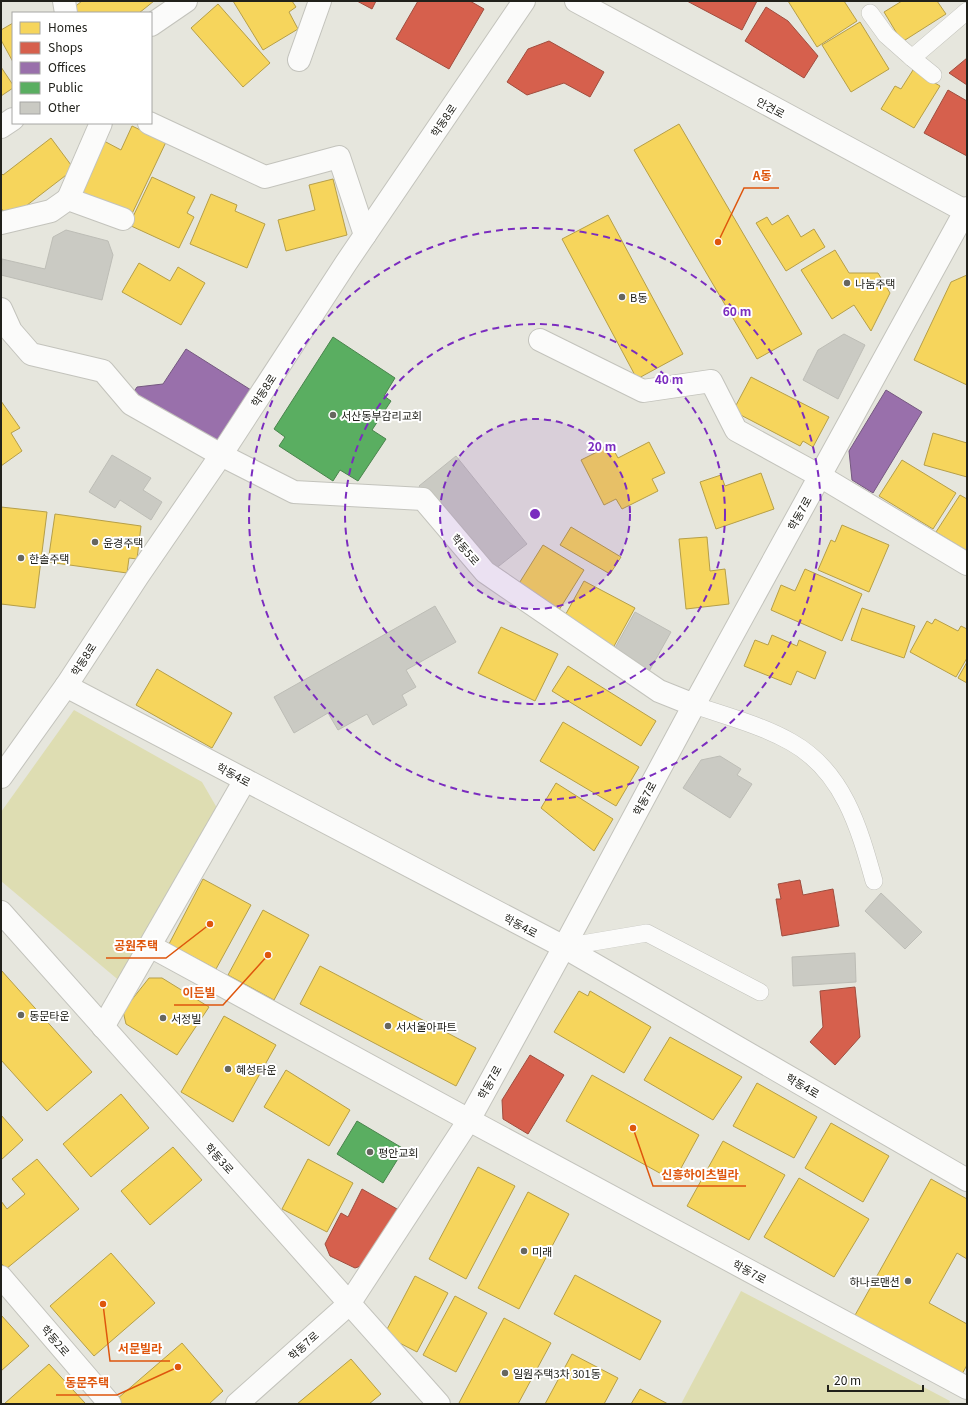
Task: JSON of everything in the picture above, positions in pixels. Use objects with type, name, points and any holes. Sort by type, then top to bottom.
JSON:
[{"type":"street","points":[[64,1],[66,12]]},
{"type":"street","points":[[152,24],[186,1]]},
{"type":"street","points":[[299,60],[320,1]]},
{"type":"street","name":"학동8로","points":[[1,777],[66,686],[138,576],[221,455],[365,235],[524,1]]},
{"type":"street","name":"안견로","points":[[576,1],[966,210]]},
{"type":"street","points":[[1,127],[12,120]]},
{"type":"street","points":[[1,222],[51,211],[68,200],[101,124]]},
{"type":"street","points":[[151,124],[265,177],[339,157],[365,235]]},
{"type":"street","points":[[68,200],[123,219]]},
{"type":"street","name":"학동7로","points":[[237,1404],[349,1304],[469,1120],[694,705],[966,210]]},
{"type":"street","name":"학동5로","points":[[3,318],[11,331],[31,354],[103,371],[131,404],[221,455],[294,492],[424,499],[485,572],[659,691],[694,705]]},
{"type":"street","points":[[540,340],[643,391],[711,381],[736,430],[820,476],[967,564]]},
{"type":"street","name":"학동4로","points":[[66,686],[564,947],[967,1180]]},
{"type":"street","points":[[103,1027],[245,780]]},
{"type":"street","name":"학동3로","points":[[1,912],[439,1404]]},
{"type":"street","name":"학동7로","points":[[150,946],[469,1120],[967,1388]]},
{"type":"street","name":"학동2로","points":[[1,1277],[110,1404]]},
{"type":"street","points":[[962,1404],[967,1396]]},
{"type":"lane","points":[[912,58],[967,11]]},
{"type":"lane","points":[[870,12],[886,35],[933,75]]},
{"type":"lane","points":[[694,705],[769,731],[792,742],[821,766],[843,795],[851,809],[874,881]]},
{"type":"lane","points":[[564,947],[647,933],[760,992]]},
{"type":"green space","points":[[74,710],[202,782],[217,808],[122,983],[1,881],[1,812]]},
{"type":"green space","points":[[741,1291],[950,1401],[949,1404],[681,1404]]},
{"type":"building: Homes","points":[[82,1],[154,1],[140,12],[74,12],[72,9]]},
{"type":"building: Homes","points":[[233,1],[292,1],[296,7],[289,12],[298,29],[263,50]]},
{"type":"building: Homes","points":[[788,1],[844,1],[857,21],[817,47]]},
{"type":"building: Homes","points":[[902,1],[937,1],[946,14],[902,42],[884,12]]},
{"type":"building: Homes","points":[[218,4],[270,63],[243,87],[191,28]]},
{"type":"building: Homes","points":[[860,22],[889,69],[851,92],[822,45]]},
{"type":"building: Homes","points":[[12,24],[12,60],[1,40],[1,30]]},
{"type":"building: Homes","points":[[1,67],[12,84],[12,89],[1,96]]},
{"type":"building: Homes","points":[[913,70],[940,86],[914,128],[881,109],[895,86],[901,89]]},
{"type":"building: Homes","points":[[679,124],[802,334],[757,359],[634,150]]},
{"type":"building: Homes","points":[[132,126],[166,142],[130,218],[78,194],[104,141],[121,150]]},
{"type":"building: Homes","points":[[51,138],[74,169],[9,219],[1,208],[1,173],[3,175]]},
{"type":"building: Homes","points":[[152,177],[195,197],[187,213],[194,217],[179,248],[129,225]]},
{"type":"building: Homes","points":[[333,179],[347,235],[286,251],[278,220],[315,210],[309,185]]},
{"type":"building: Homes","points":[[211,194],[237,205],[235,211],[265,224],[247,268],[190,244]]},
{"type":"building: Homes","name":"B동","points":[[608,215],[683,354],[637,379],[562,239]]},
{"type":"building: Homes","points":[[788,215],[801,237],[814,229],[825,247],[786,271],[756,223],[767,217],[772,225]]},
{"type":"building: Homes","name":"나눔주택","points":[[835,250],[849,273],[878,273],[890,293],[871,331],[854,305],[832,319],[801,270]]},
{"type":"building: Homes","points":[[139,263],[170,281],[178,267],[205,283],[181,325],[122,292]]},
{"type":"building: Homes","points":[[967,275],[967,385],[914,360],[951,282]]},
{"type":"building: Homes","points":[[751,377],[829,417],[813,447],[803,441],[800,446],[733,411]]},
{"type":"building: Homes","points":[[1,401],[20,428],[11,433],[22,451],[1,466]]},
{"type":"building: Homes","points":[[933,433],[967,443],[967,477],[924,465]]},
{"type":"building: Homes","points":[[649,442],[665,473],[652,479],[658,491],[622,509],[616,499],[604,505],[581,460],[611,445],[618,458]]},
{"type":"building: Homes","points":[[902,460],[956,493],[933,529],[879,496]]},
{"type":"building: Homes","points":[[761,473],[774,509],[716,529],[700,482],[721,475],[725,486]]},
{"type":"building: Homes","points":[[960,495],[967,499],[967,551],[936,532]]},
{"type":"building: Homes","name":"한솔주택","points":[[1,507],[47,512],[35,608],[1,604]]},
{"type":"building: Homes","name":"윤경주택","points":[[55,514],[141,526],[137,559],[129,558],[127,573],[48,562]]},
{"type":"building: Homes","points":[[842,525],[889,545],[869,592],[818,570],[831,540],[835,542]]},
{"type":"building: Homes","points":[[571,527],[621,557],[610,574],[560,545]]},
{"type":"building: Homes","points":[[707,537],[710,571],[725,569],[729,604],[686,609],[679,539]]},
{"type":"building: Homes","points":[[543,545],[584,570],[559,610],[518,585]]},
{"type":"building: Homes","points":[[805,569],[862,594],[842,641],[771,610],[781,585],[795,591]]},
{"type":"building: Homes","points":[[584,581],[635,608],[613,648],[562,621]]},
{"type":"building: Homes","points":[[862,608],[915,626],[904,658],[851,640]]},
{"type":"building: Homes","points":[[935,619],[958,631],[961,626],[967,629],[967,658],[956,677],[910,652],[927,621],[932,624]]},
{"type":"building: Homes","points":[[501,627],[558,654],[535,701],[478,673]]},
{"type":"building: Homes","points":[[772,635],[797,646],[799,640],[826,652],[815,679],[797,671],[791,685],[744,666],[755,640],[768,645]]},
{"type":"building: Homes","points":[[967,662],[967,683],[958,678]]},
{"type":"building: Homes","points":[[568,666],[656,721],[641,746],[552,691]]},
{"type":"building: Homes","points":[[157,669],[232,713],[212,748],[136,705]]},
{"type":"building: Homes","points":[[563,722],[639,767],[616,806],[540,761]]},
{"type":"building: Homes","points":[[556,783],[613,819],[594,851],[541,808]]},
{"type":"building: Homes","points":[[203,879],[251,905],[216,969],[169,944]]},
{"type":"building: Homes","points":[[263,910],[309,935],[274,1000],[228,975]]},
{"type":"building: Homes","name":"서서울아파트","points":[[320,966],[476,1048],[456,1086],[300,1004]]},
{"type":"building: Homes","name":"동문타운","points":[[1,970],[92,1072],[47,1111],[1,1060]]},
{"type":"building: Homes","name":"서정빌","points":[[149,978],[162,978],[209,1007],[177,1055],[126,1024],[123,1011]]},
{"type":"building: Homes","points":[[579,991],[588,996],[590,991],[651,1027],[624,1073],[554,1032]]},
{"type":"building: Homes","name":"혜성타운","points":[[224,1016],[276,1045],[233,1122],[181,1092]]},
{"type":"building: Homes","points":[[670,1037],[742,1077],[713,1120],[644,1080]]},
{"type":"building: Homes","points":[[286,1070],[350,1110],[329,1146],[264,1107]]},
{"type":"building: Homes","points":[[592,1075],[699,1135],[674,1181],[566,1121]]},
{"type":"building: Homes","points":[[757,1083],[817,1117],[794,1158],[733,1126]]},
{"type":"building: Homes","points":[[121,1094],[149,1128],[91,1177],[63,1144]]},
{"type":"building: Homes","points":[[1,1115],[23,1140],[1,1160]]},
{"type":"building: Homes","points":[[831,1123],[889,1156],[863,1202],[805,1168]]},
{"type":"building: Homes","points":[[723,1141],[785,1175],[749,1240],[687,1206]]},
{"type":"building: Homes","points":[[173,1147],[202,1180],[150,1225],[121,1191]]},
{"type":"building: Homes","points":[[37,1159],[79,1209],[6,1269],[1,1263],[1,1201],[7,1209],[25,1194],[12,1179]]},
{"type":"building: Homes","points":[[308,1159],[353,1183],[327,1232],[282,1209]]},
{"type":"building: Homes","points":[[478,1167],[515,1186],[466,1279],[429,1259]]},
{"type":"building: Homes","points":[[799,1178],[869,1219],[834,1277],[764,1237]]},
{"type":"building: Homes","name":"하나로맨션","points":[[931,1179],[967,1199],[967,1259],[957,1253],[929,1303],[967,1324],[967,1365],[961,1376],[854,1317]]},
{"type":"building: Homes","name":"미래","points":[[528,1192],[569,1214],[519,1309],[478,1288]]},
{"type":"building: Homes","points":[[111,1253],[155,1303],[94,1356],[50,1306]]},
{"type":"building: Homes","points":[[575,1275],[661,1321],[640,1360],[554,1314]]},
{"type":"building: Homes","points":[[415,1276],[448,1293],[417,1352],[384,1335]]},
{"type":"building: Homes","points":[[455,1296],[487,1313],[456,1372],[423,1355]]},
{"type":"building: Homes","points":[[1,1315],[29,1346],[1,1371]]},
{"type":"building: Homes","name":"일원주택3차 301동","points":[[504,1318],[551,1343],[518,1404],[459,1403]]},
{"type":"building: Homes","points":[[182,1343],[223,1391],[209,1404],[121,1404],[117,1399]]},
{"type":"building: Homes","points":[[572,1354],[618,1378],[604,1404],[545,1404]]},
{"type":"building: Homes","points":[[351,1359],[381,1394],[369,1404],[297,1404]]},
{"type":"building: Homes","points":[[49,1364],[85,1403],[84,1404],[4,1404]]},
{"type":"building: Homes","points":[[640,1389],[668,1404],[631,1404]]},
{"type":"building: Shops","points":[[357,1],[376,1],[372,9]]},
{"type":"building: Shops","points":[[418,1],[470,1],[484,9],[449,69],[396,39]]},
{"type":"building: Shops","points":[[687,1],[757,1],[742,30]]},
{"type":"building: Shops","points":[[766,7],[788,21],[818,56],[804,78],[745,41]]},
{"type":"building: Shops","points":[[549,41],[604,72],[590,97],[564,83],[527,95],[507,82],[528,49]]},
{"type":"building: Shops","points":[[967,58],[967,85],[949,73]]},
{"type":"building: Shops","points":[[948,90],[967,101],[967,156],[924,133]]},
{"type":"building: Shops","points":[[800,880],[803,895],[833,889],[839,926],[782,936],[776,899],[781,899],[778,884]]},
{"type":"building: Shops","points":[[855,987],[860,1037],[835,1065],[810,1042],[823,1027],[820,991]]},
{"type":"building: Shops","points":[[530,1055],[564,1075],[528,1134],[503,1119],[502,1100]]},
{"type":"building: Shops","points":[[362,1189],[397,1209],[364,1265],[355,1268],[330,1256],[325,1244],[341,1213],[348,1217]]},
{"type":"building: Offices","points":[[186,349],[251,390],[213,449],[131,396],[137,387],[163,384]]},
{"type":"building: Offices","points":[[886,390],[922,412],[873,493],[852,480],[849,451]]},
{"type":"building: Public","name":"서산동부감리교회","points":[[333,337],[395,378],[384,396],[391,401],[372,430],[386,439],[358,481],[340,470],[333,481],[279,446],[285,437],[274,429]]},
{"type":"building: Public","name":"평안교회","points":[[357,1121],[404,1149],[383,1183],[337,1154]]},
{"type":"building: Other","points":[[66,230],[108,241],[113,255],[102,300],[1,275],[2,259],[45,269],[53,237]]},
{"type":"building: Other","points":[[844,334],[865,345],[838,399],[803,380],[818,350]]},
{"type":"building: Other","points":[[112,455],[151,478],[143,490],[162,502],[151,520],[120,500],[115,508],[89,492]]},
{"type":"building: Other","points":[[456,456],[527,544],[490,573],[419,486]]},
{"type":"building: Other","points":[[435,606],[456,642],[406,670],[416,687],[402,695],[407,705],[373,725],[367,714],[338,730],[328,713],[294,733],[274,697]]},
{"type":"building: Other","points":[[635,612],[671,632],[647,675],[611,655]]},
{"type":"building: Other","points":[[720,756],[741,769],[737,775],[752,784],[730,818],[683,788],[701,760]]},
{"type":"building: Other","points":[[881,893],[922,932],[905,949],[865,911]]},
{"type":"building: Other","points":[[855,953],[856,982],[793,986],[792,957]]},
{"type":"place","name":"A동","points":[[718,242]]},
{"type":"place","name":"나눔주택","points":[[847,283]]},
{"type":"place","name":"B동","points":[[622,297]]},
{"type":"place","name":"서산동부감리교회","points":[[333,415]]},
{"type":"place","name":"윤경주택","points":[[95,542]]},
{"type":"place","name":"한솔주택","points":[[21,558]]},
{"type":"place","name":"공원주택","points":[[210,924]]},
{"type":"place","name":"이든빌","points":[[268,955]]},
{"type":"place","name":"동문타운","points":[[21,1015]]},
{"type":"place","name":"서정빌","points":[[163,1018]]},
{"type":"place","name":"서서울아파트","points":[[388,1026]]},
{"type":"place","name":"혜성타운","points":[[228,1069]]},
{"type":"place","name":"신흥하이츠빌라","points":[[633,1128]]},
{"type":"place","name":"평안교회","points":[[370,1152]]},
{"type":"place","name":"미래","points":[[524,1251]]},
{"type":"place","name":"하나로맨션","points":[[908,1281]]},
{"type":"place","name":"서문빌라","points":[[103,1304]]},
{"type":"place","name":"동문주택","points":[[178,1367]]},
{"type":"place","name":"일원주택3차 301동","points":[[505,1373]]}]
